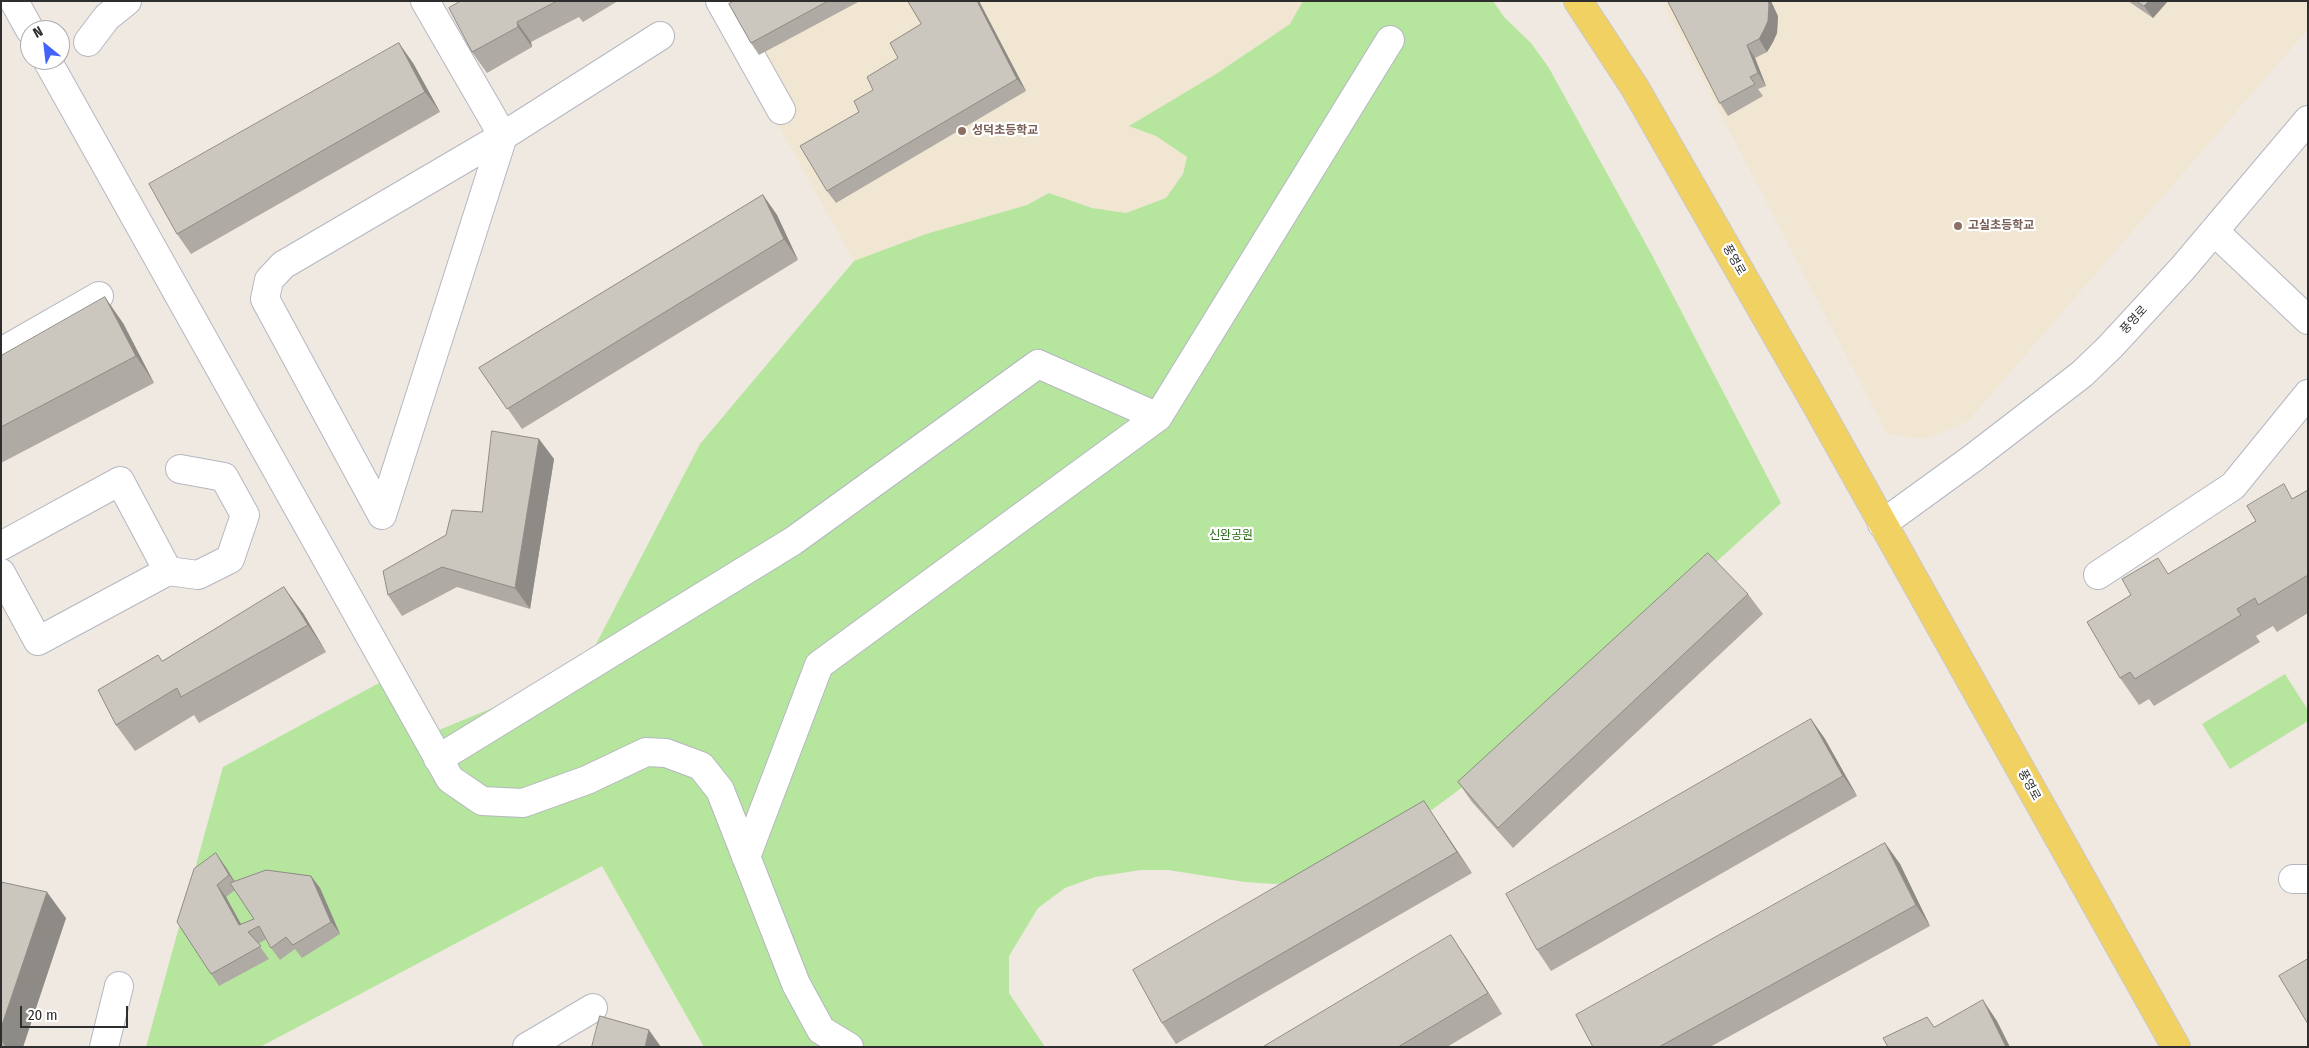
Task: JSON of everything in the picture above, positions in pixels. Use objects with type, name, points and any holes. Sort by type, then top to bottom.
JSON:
[{"type":"main road","name":"풍영로","points":[[1578,1],[1607,42],[1640,97],[1816,404],[2176,1047]]},
{"type":"street","points":[[14,1],[24,20]]},
{"type":"street","points":[[88,42],[107,17],[127,1]]},
{"type":"street","points":[[425,1],[503,136],[382,515],[265,299],[269,280],[283,265],[503,136],[660,36]]},
{"type":"street","points":[[720,1],[781,110]]},
{"type":"street","points":[[746,857],[818,665],[1158,417],[1390,40]]},
{"type":"street","points":[[53,70],[450,779],[482,800],[523,803],[587,780],[646,752],[666,753],[701,766],[720,790],[796,984],[821,1030],[849,1047]]},
{"type":"street","name":"풍영로","points":[[1882,524],[1973,458],[2082,374],[2110,347],[2308,120]]},
{"type":"street","points":[[2214,230],[2308,320]]},
{"type":"street","points":[[1,352],[99,296]]},
{"type":"street","points":[[438,759],[793,541],[1038,364],[1158,417]]},
{"type":"street","points":[[2098,575],[2234,486],[2308,394]]},
{"type":"street","points":[[1,573],[38,641],[168,571],[198,575],[230,559],[245,515],[224,477],[180,469]]},
{"type":"street","points":[[1,546],[120,481],[168,571]]},
{"type":"street","points":[[104,1047],[119,986]]},
{"type":"street","points":[[527,1047],[593,1008]]},
{"type":"shaded area","name":"성덕초등학교","points":[[709,1],[1303,1],[1294,21],[1216,74],[1130,126],[1156,136],[1187,157],[1181,181],[1166,198],[1126,213],[1092,208],[1049,193],[1027,205],[926,234],[854,261]]},
{"type":"shaded area","name":"고실초등학교","points":[[1667,1],[2308,1],[2308,29],[1967,422],[1925,439],[1887,434],[1664,5]]},
{"type":"green space","name":"신완공원","points":[[1303,1],[1493,1],[1504,17],[1531,43],[1549,68],[1653,257],[1781,503],[1658,615],[1460,789],[1398,835],[1304,882],[1275,884],[1245,882],[1168,870],[1141,870],[1095,877],[1065,888],[1038,908],[1009,956],[1009,993],[1045,1047],[704,1047],[602,866],[260,1047],[146,1047],[223,767],[405,669],[439,730],[546,686],[594,648],[700,444],[854,261],[926,234],[1027,205],[1049,193],[1092,208],[1126,213],[1166,198],[1183,174],[1187,157],[1156,136],[1129,126],[1216,74],[1290,24]]},
{"type":"green space","points":[[2285,674],[2308,710],[2308,721],[2230,769],[2202,724]]},
{"type":"building","points":[[461,1],[557,1],[517,22],[518,27],[472,52],[449,8]]},
{"type":"building","points":[[734,1],[828,1],[751,43],[729,4]]},
{"type":"building","points":[[908,1],[977,1],[1017,79],[827,191],[800,146],[859,112],[854,101],[873,90],[867,77],[898,58],[890,43],[921,24]]},
{"type":"building","points":[[1668,1],[1768,1],[1768,21],[1764,30],[1759,39],[1747,45],[1758,73],[1750,77],[1755,84],[1720,103]]},
{"type":"building","points":[[2137,1],[2149,1],[2144,6]]},
{"type":"building","points":[[399,43],[425,92],[177,234],[149,184]]},
{"type":"building","points":[[763,195],[784,239],[507,409],[479,368]]},
{"type":"building","points":[[105,297],[136,356],[1,427],[1,356]]},
{"type":"building","points":[[492,431],[539,439],[515,588],[442,567],[388,595],[383,571],[446,535],[452,510],[482,512]]},
{"type":"building","points":[[2284,484],[2292,499],[2308,490],[2308,575],[2258,605],[2255,598],[2237,609],[2241,615],[2135,679],[2130,672],[2120,678],[2087,622],[2131,595],[2122,579],[2158,558],[2168,574],[2256,521],[2247,506]]},
{"type":"building","points":[[1708,553],[1748,594],[1498,828],[1458,782]]},
{"type":"building","points":[[284,587],[308,625],[181,697],[177,688],[116,725],[98,690],[158,655],[162,661]]},
{"type":"building","points":[[1811,719],[1843,776],[1537,950],[1506,894]]},
{"type":"building","points":[[1424,801],[1457,852],[1162,1023],[1133,970]]},
{"type":"building","points":[[1885,843],[1916,905],[1659,1047],[1593,1047],[1576,1015]]},
{"type":"building","points":[[216,853],[229,875],[217,885],[239,925],[254,919],[230,883],[266,870],[311,876],[331,922],[293,945],[286,937],[271,948],[259,926],[248,932],[261,946],[211,974],[177,922],[194,869]]},
{"type":"building","points":[[1,882],[47,892],[1,1028]]},
{"type":"building","points":[[1451,935],[1488,993],[1398,1047],[1263,1047]]},
{"type":"building","points":[[2308,959],[2308,1024],[2279,976]]},
{"type":"building","points":[[1983,1000],[2006,1047],[1888,1047],[1883,1038],[1927,1017],[1934,1027]]},
{"type":"building","points":[[600,1016],[649,1030],[645,1047],[592,1047]]},
{"type":"place","name":"성덕초등학교","points":[[962,131]]},
{"type":"place","name":"고실초등학교","points":[[1958,226]]}]
